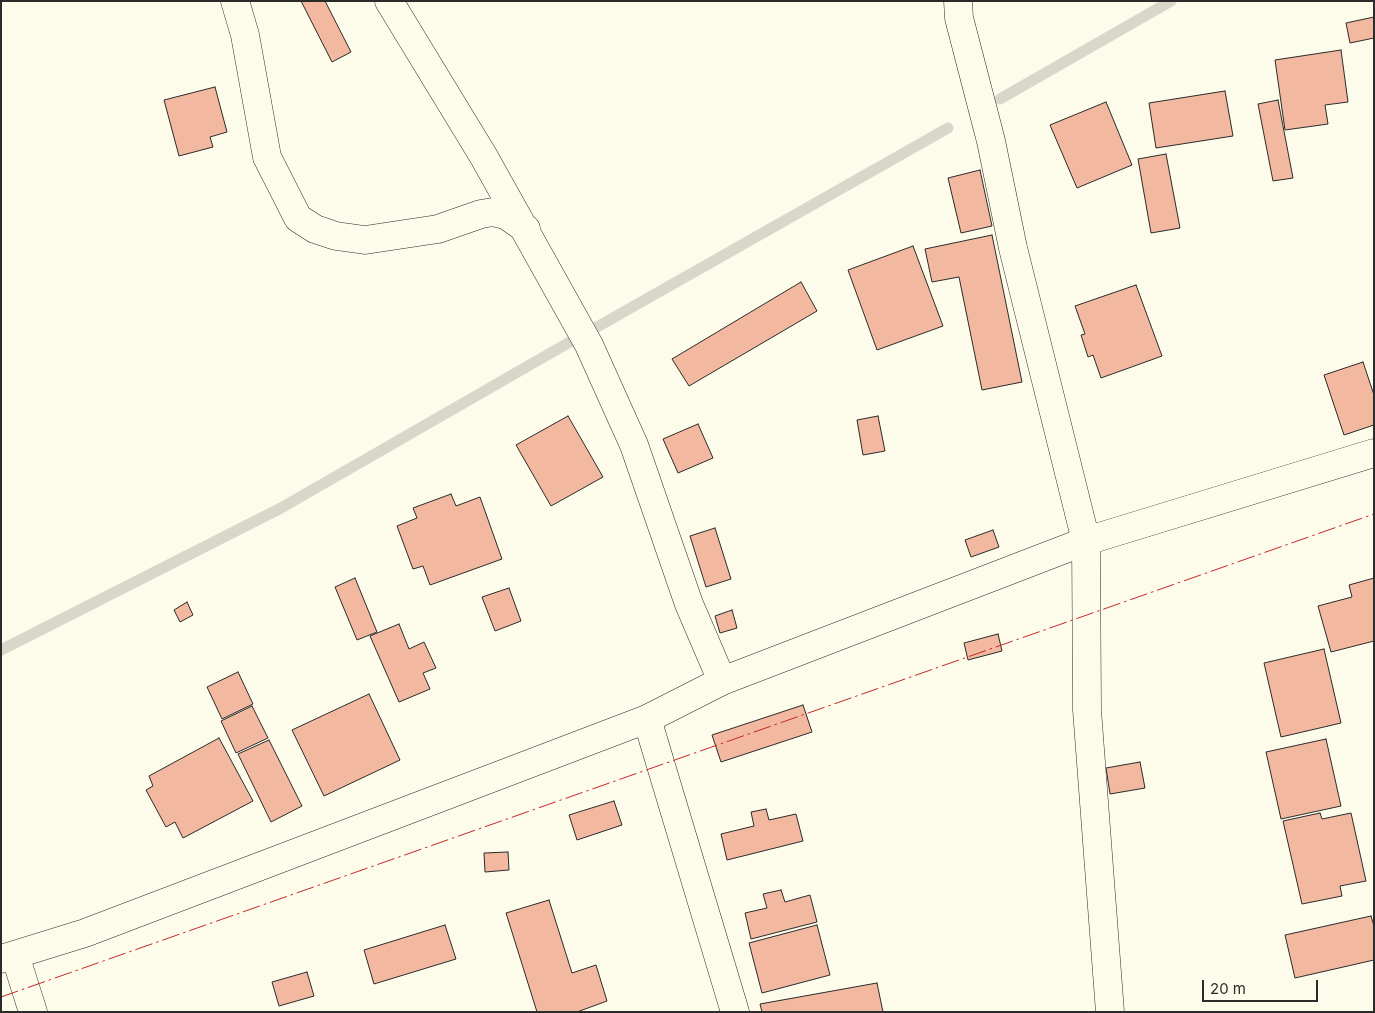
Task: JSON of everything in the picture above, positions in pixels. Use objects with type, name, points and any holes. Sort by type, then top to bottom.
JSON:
[{"type":"street","points":[[235,1],[245,35],[267,157],[298,218],[315,229],[336,236],[365,240],[438,229],[481,214],[493,212],[512,218],[526,229]]},
{"type":"street","points":[[389,1],[526,229],[590,345],[634,445],[689,604],[722,681]]},
{"type":"street","points":[[958,1],[959,18],[991,141],[1013,248],[1086,541],[1086,710],[1110,1012]]},
{"type":"street","points":[[33,1012],[8,957],[85,933],[647,719],[722,681],[1086,541],[1374,453]]},
{"type":"street","points":[[647,719],[735,1012]]},
{"type":"building","points":[[301,1],[325,1],[351,52],[332,62]]},
{"type":"building","points":[[1374,17],[1374,38],[1350,43],[1346,23]]},
{"type":"building","points":[[1341,50],[1348,102],[1325,105],[1328,124],[1285,130],[1275,60]]},
{"type":"building","points":[[215,87],[227,132],[210,137],[213,147],[179,156],[164,100]]},
{"type":"building","points":[[1225,91],[1233,136],[1156,148],[1149,103]]},
{"type":"building","points":[[1278,100],[1293,178],[1273,181],[1258,104]]},
{"type":"building","points":[[1106,102],[1132,165],[1077,188],[1050,125]]},
{"type":"building","points":[[1166,154],[1180,228],[1151,233],[1138,159]]},
{"type":"building","points":[[980,170],[992,226],[961,233],[948,178]]},
{"type":"building","points":[[992,235],[1022,382],[982,390],[959,277],[932,282],[925,249]]},
{"type":"building","points":[[913,246],[943,326],[877,350],[848,270]]},
{"type":"building","points":[[801,282],[817,311],[689,386],[672,359]]},
{"type":"building","points":[[1136,285],[1162,356],[1101,378],[1093,355],[1088,357],[1081,335],[1085,334],[1075,306]]},
{"type":"building","points":[[1363,362],[1374,395],[1374,425],[1344,435],[1324,375]]},
{"type":"building","points":[[568,416],[603,477],[551,506],[516,445]]},
{"type":"building","points":[[878,416],[885,451],[863,455],[857,420]]},
{"type":"building","points":[[698,424],[713,458],[678,473],[663,439]]},
{"type":"building","points":[[451,494],[456,506],[480,497],[502,559],[430,585],[423,566],[413,569],[397,526],[417,518],[413,508]]},
{"type":"building","points":[[715,528],[731,579],[706,587],[690,536]]},
{"type":"building","points":[[993,530],[999,547],[971,557],[965,540]]},
{"type":"building","points":[[355,578],[377,632],[357,640],[335,587]]},
{"type":"building","points":[[1374,578],[1374,641],[1331,652],[1318,606],[1352,597],[1349,585]]},
{"type":"building","points":[[509,588],[521,621],[495,631],[482,597]]},
{"type":"building","points":[[187,602],[193,615],[180,622],[174,610]]},
{"type":"building","points":[[732,610],[737,628],[720,633],[715,616]]},
{"type":"building","points":[[399,624],[409,649],[424,642],[436,668],[423,673],[430,689],[399,702],[370,636]]},
{"type":"building","points":[[998,634],[1002,651],[968,660],[964,643]]},
{"type":"building","points":[[1324,649],[1341,723],[1281,737],[1264,663]]},
{"type":"building","points":[[238,672],[253,704],[222,719],[207,687]]},
{"type":"building","points":[[369,694],[400,760],[324,796],[292,730]]},
{"type":"building","points":[[803,705],[812,732],[721,762],[712,735]]},
{"type":"building","points":[[252,706],[268,738],[236,753],[221,721]]},
{"type":"building","points":[[219,738],[253,801],[183,838],[175,822],[166,827],[146,790],[153,786],[149,776]]},
{"type":"building","points":[[1326,739],[1341,806],[1281,819],[1266,752]]},
{"type":"building","points":[[269,740],[302,806],[271,822],[238,754]]},
{"type":"building","points":[[1140,762],[1145,788],[1110,794],[1106,768]]},
{"type":"building","points":[[614,801],[622,825],[577,840],[569,815]]},
{"type":"building","points":[[766,809],[769,820],[796,814],[803,841],[727,860],[721,834],[754,826],[751,812]]},
{"type":"building","points":[[1320,813],[1322,819],[1351,813],[1366,881],[1340,886],[1342,896],[1302,904],[1283,821]]},
{"type":"building","points":[[508,852],[509,870],[485,872],[484,853]]},
{"type":"building","points":[[781,890],[785,902],[810,895],[817,922],[751,939],[745,913],[767,908],[763,894]]},
{"type":"building","points":[[549,900],[572,973],[596,965],[607,1001],[577,1012],[537,1012],[506,913]]},
{"type":"building","points":[[1371,916],[1374,926],[1374,960],[1295,978],[1285,935]]},
{"type":"building","points":[[445,925],[456,959],[374,984],[364,950]]},
{"type":"building","points":[[817,925],[830,975],[762,993],[749,943]]},
{"type":"building","points":[[307,972],[314,996],[279,1006],[272,982]]},
{"type":"building","points":[[877,983],[883,1012],[762,1012],[760,1004]]},
{"type":"waterway","points":[[1000,99],[1171,1]]},
{"type":"waterway","points":[[590,331],[948,128]]},
{"type":"waterway","points":[[1,650],[281,508],[575,339]]},
{"type":"power","points":[[1,997],[1374,514]]}]
